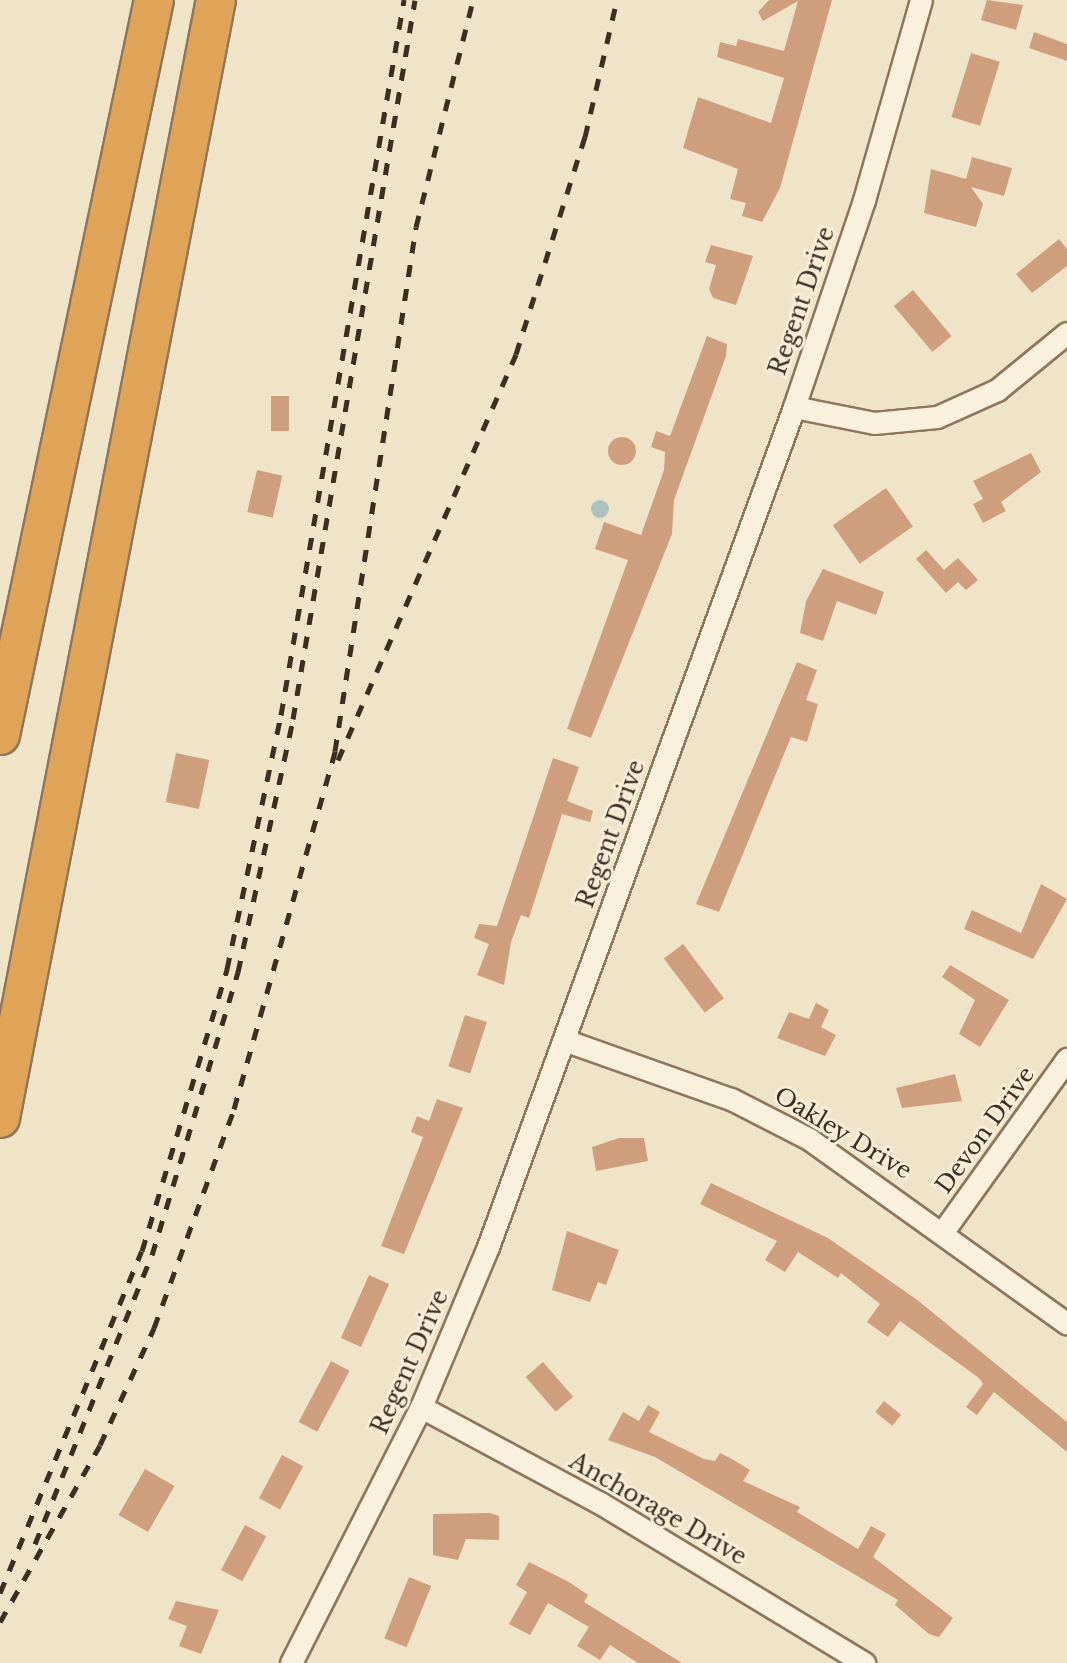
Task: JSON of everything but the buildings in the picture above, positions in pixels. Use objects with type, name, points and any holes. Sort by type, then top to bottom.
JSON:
[{"type":"highway","points":[[0,735],[154,0]]},
{"type":"highway","points":[[0,1118],[216,0]]},
{"type":"street","name":"Regent Drive","points":[[291,1663],[421,1407],[564,1040],[794,407],[864,200],[921,0]]},
{"type":"street","points":[[794,407],[874,423],[937,417],[997,390],[1067,333]]},
{"type":"street","name":"Oakley Drive","points":[[564,1040],[755,1110],[837,1156],[944,1230],[1067,1324]]},
{"type":"street","name":"Devon Drive","points":[[944,1230],[1067,1059]]},
{"type":"street","name":"Anchorage Drive","points":[[421,1407],[600,1503],[864,1663]]},
{"type":"water","points":[[596,500],[604,500],[609,509],[607,516],[596,518],[591,513],[591,505]]},
{"type":"railway","points":[[0,1593],[142,1251],[227,969],[281,715],[404,0]]},
{"type":"railway","points":[[35,1544],[152,1255],[238,972],[293,719],[415,0]]},
{"type":"railway","points":[[0,1622],[100,1445],[154,1328],[234,1109],[335,751],[416,227],[473,0]]},
{"type":"railway","points":[[338,760],[516,354],[585,137],[617,0]]}]
